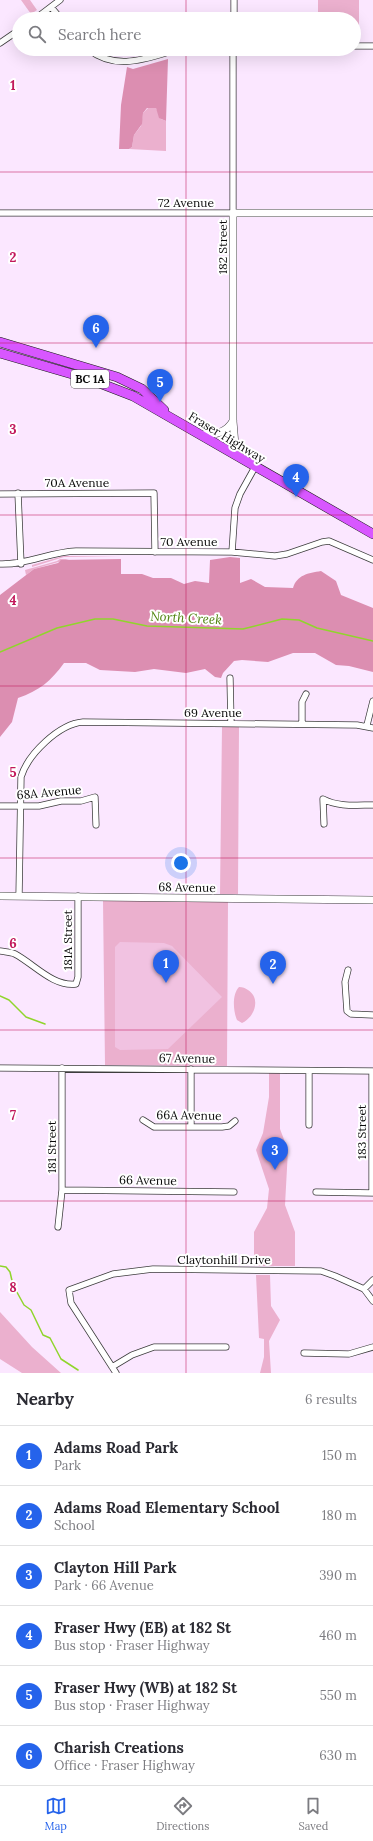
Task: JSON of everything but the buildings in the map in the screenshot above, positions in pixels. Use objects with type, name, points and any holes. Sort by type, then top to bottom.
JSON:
[{"type":"main road","name":"Fraser Highway","points":[[0,342],[117,377],[142,389],[174,419]]},
{"type":"main road","name":"Fraser Highway","points":[[0,353],[116,389],[133,396],[373,534]]},
{"type":"street","points":[[46,12],[60,0]]},
{"type":"street","points":[[234,0],[234,12]]},
{"type":"street","points":[[52,8],[55,12]]},
{"type":"street","points":[[0,43],[12,35]]},
{"type":"street","points":[[361,46],[373,46]]},
{"type":"street","points":[[100,56],[104,58],[131,62],[153,56]]},
{"type":"street","name":"182 Street","points":[[233,56],[233,421],[235,445]]},
{"type":"street","name":"72 Avenue","points":[[0,213],[373,213]]},
{"type":"street","points":[[201,435],[216,434],[226,430],[233,421]]},
{"type":"street","points":[[232,552],[235,508],[240,494],[256,467]]},
{"type":"street","points":[[18,493],[21,564]]},
{"type":"street","name":"70A Avenue","points":[[0,494],[154,493],[154,552]]},
{"type":"street","name":"70 Avenue","points":[[0,564],[21,564],[64,552],[232,552],[275,556],[287,554],[329,541],[373,560]]},
{"type":"street","points":[[230,678],[231,723]]},
{"type":"street","points":[[302,724],[302,702],[306,694]]},
{"type":"street","points":[[367,726],[373,701]]},
{"type":"street","name":"69 Avenue","points":[[19,806],[20,783],[23,769],[55,733],[70,724],[83,722],[231,723],[367,726],[373,728]]},
{"type":"street","name":"68A Avenue","points":[[0,806],[39,806],[61,802],[81,802],[95,797],[96,825]]},
{"type":"street","points":[[324,824],[323,799],[331,803],[373,805]]},
{"type":"street","points":[[19,806],[19,896]]},
{"type":"street","name":"68 Avenue","points":[[0,896],[373,900]]},
{"type":"street","name":"181A Street","points":[[0,951],[14,954],[53,979],[68,985],[76,984],[78,977],[78,896]]},
{"type":"street","points":[[348,970],[345,982],[346,1008],[348,1013],[373,1015]]},
{"type":"street","name":"67 Avenue","points":[[0,1068],[373,1071]]},
{"type":"street","name":"181 Street","points":[[58,1227],[62,1190],[62,1068]]},
{"type":"street","points":[[191,1069],[191,1127]]},
{"type":"street","points":[[309,1071],[309,1124]]},
{"type":"street","name":"183 Street","points":[[373,1071],[373,1193]]},
{"type":"street","name":"66A Avenue","points":[[143,1120],[154,1127],[222,1127],[229,1126],[234,1122]]},
{"type":"street","name":"66 Avenue","points":[[62,1190],[234,1192]]},
{"type":"street","points":[[316,1192],[373,1193]]},
{"type":"street","name":"Claytonhill Drive","points":[[112,1367],[71,1303],[68,1290],[113,1274],[153,1269],[320,1271],[364,1289],[373,1301]]},
{"type":"street","points":[[364,1289],[373,1280]]},
{"type":"street","points":[[304,1353],[350,1354],[373,1346]]},
{"type":"street","points":[[116,1373],[112,1367],[132,1355],[154,1347],[226,1347]]},
{"type":"shaded area","points":[[21,0],[30,0],[37,10],[30,12]]},
{"type":"shaded area","points":[[318,0],[359,0],[359,12],[318,12]]},
{"type":"shaded area","points":[[168,59],[166,121],[159,118],[156,108],[147,108],[143,113],[142,124],[134,135],[132,147],[129,149],[119,149],[121,105],[127,67],[133,69]]},
{"type":"shaded area","points":[[149,107],[156,108],[161,119],[166,121],[166,151],[129,149],[132,147],[134,135],[141,126],[143,113]]},
{"type":"shaded area","points":[[63,556],[121,557],[64,557],[32,567],[32,565]]},
{"type":"shaded area","points":[[230,557],[240,558],[240,583],[251,579],[265,587],[293,588],[300,577],[321,571],[336,581],[341,595],[373,608],[373,672],[349,666],[336,665],[315,653],[293,653],[268,662],[242,660],[234,661],[223,673],[221,678],[215,677],[205,669],[186,673],[154,669],[135,672],[100,670],[86,663],[64,663],[44,685],[18,698],[12,722],[0,737],[0,595],[34,569],[58,563],[61,560],[121,559],[121,574],[142,574],[153,578],[171,578],[184,584],[195,581],[209,583],[210,560]]},
{"type":"shaded area","points":[[60,559],[69,559],[34,569],[26,575],[25,570]]},
{"type":"shaded area","points":[[222,727],[239,727],[238,894],[220,894]]},
{"type":"shaded area","points":[[103,901],[228,901],[227,1066],[105,1065]]},
{"type":"shaded area","points":[[120,942],[164,943],[172,946],[222,997],[168,1049],[120,1050],[115,1047],[115,947]]},
{"type":"shaded area","points":[[239,987],[245,988],[252,993],[255,1002],[253,1012],[247,1020],[242,1023],[237,1020],[234,1007],[235,994]]},
{"type":"shaded area","points":[[269,1073],[280,1073],[280,1129],[288,1150],[285,1205],[295,1232],[295,1266],[254,1266],[254,1232],[267,1208],[269,1189],[256,1150],[263,1133],[269,1097]]},
{"type":"shaded area","points":[[256,1275],[270,1275],[271,1306],[280,1320],[269,1341],[271,1373],[260,1373],[264,1357],[264,1339],[259,1338]]},
{"type":"shaded area","points":[[0,1312],[32,1347],[61,1373],[22,1373],[0,1359]]},
{"type":"waterway","name":"North Creek","points":[[0,652],[57,628],[95,619],[113,619],[147,626],[243,629],[282,619],[299,620],[317,628],[373,641]]},
{"type":"waterway","points":[[0,996],[9,1000],[26,1017],[45,1024]]},
{"type":"waterway","points":[[0,1266],[6,1267],[10,1272],[13,1285],[24,1305],[31,1310],[43,1335],[50,1338],[61,1359],[78,1370]]},
{"type":"place","name":"Charish Creations","points":[[96,348]]},
{"type":"place","name":"Fraser Hwy (WB) at 182 St","points":[[160,402]]},
{"type":"place","name":"Fraser Hwy (EB) at 182 St","points":[[296,497]]},
{"type":"place","name":"Adams Road Park","points":[[166,983]]},
{"type":"place","name":"Adams Road Elementary School","points":[[273,984]]},
{"type":"place","name":"Clayton Hill Park","points":[[275,1170]]}]
